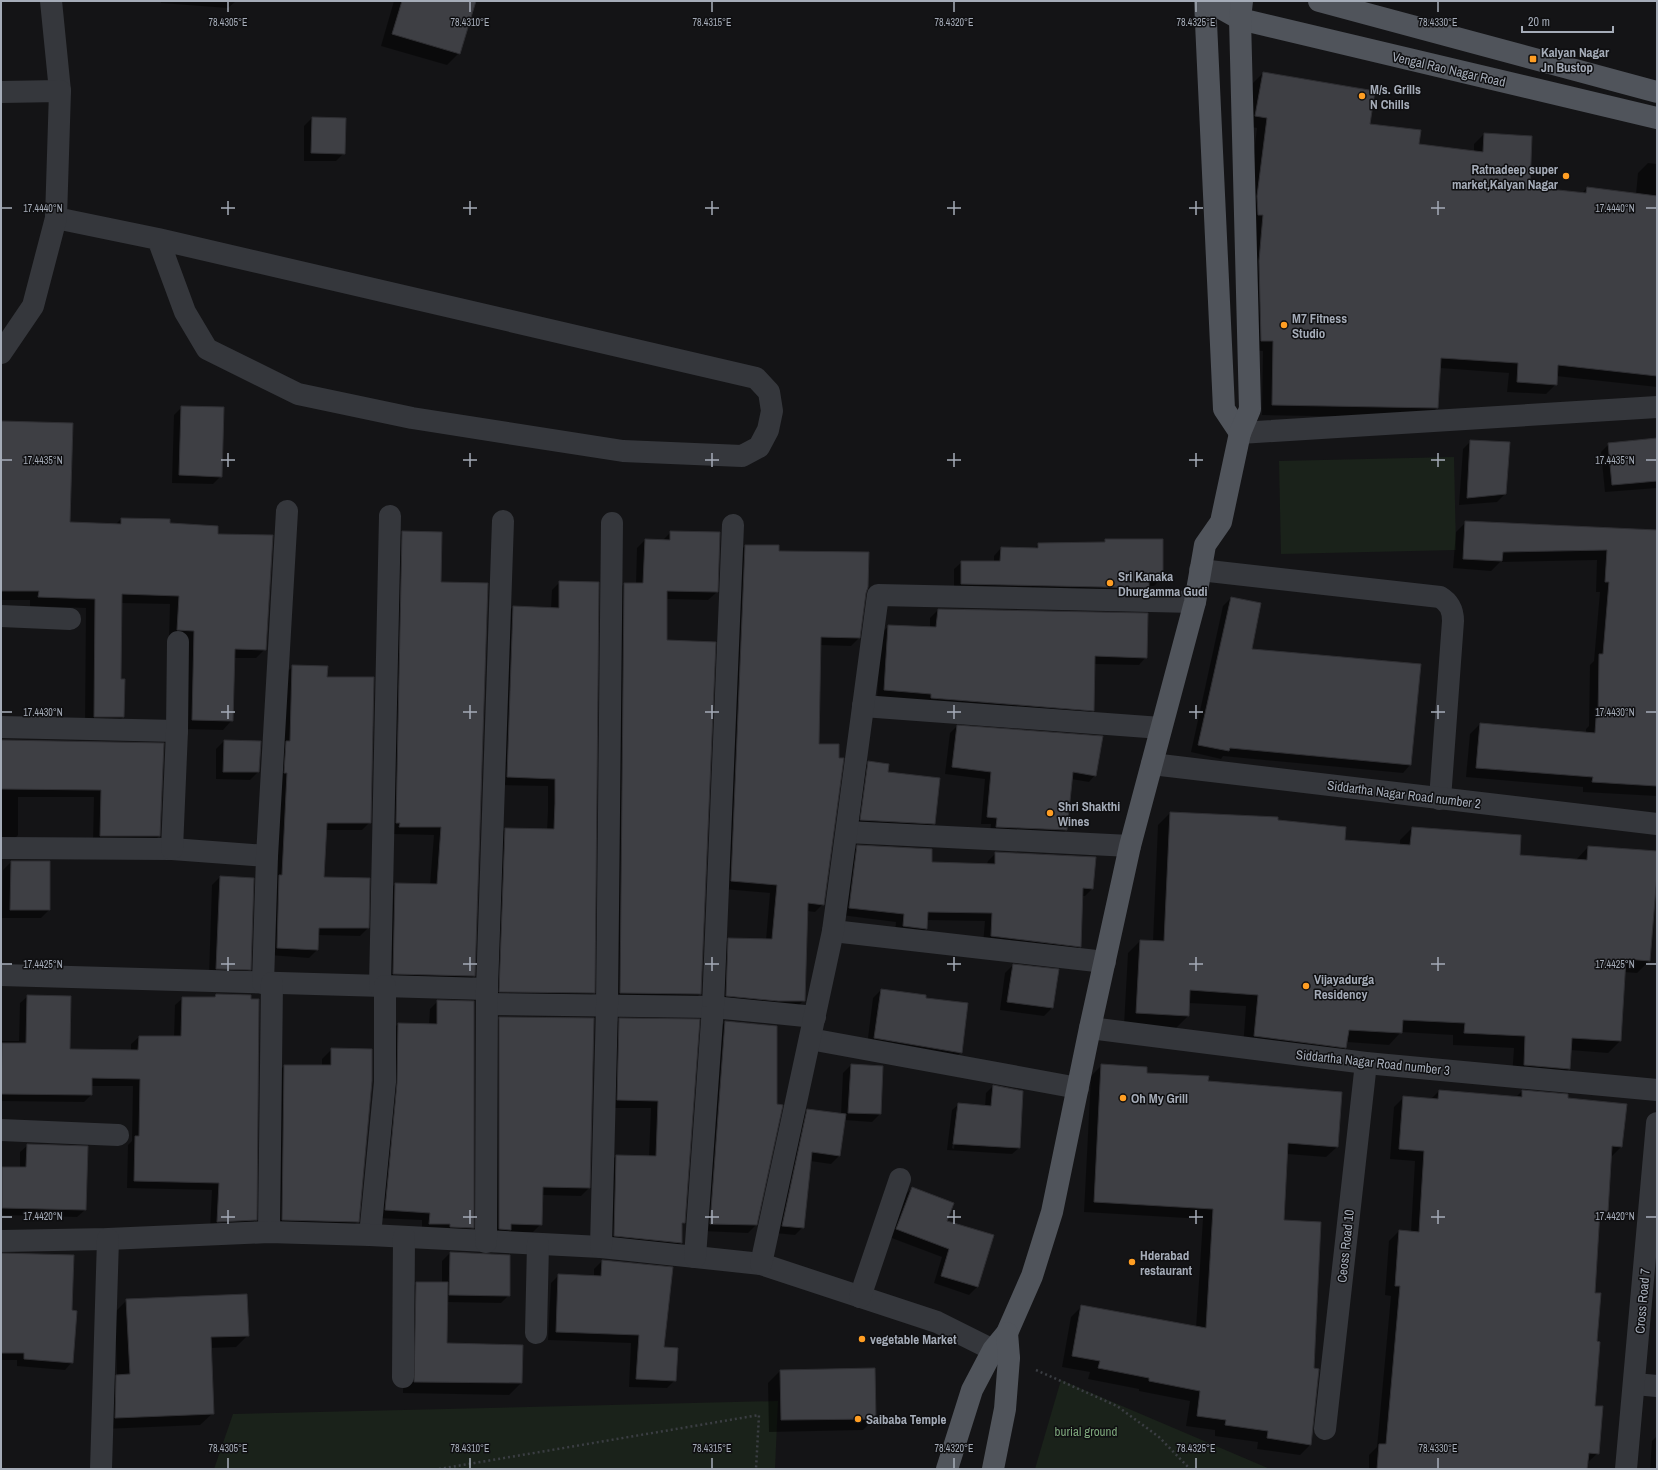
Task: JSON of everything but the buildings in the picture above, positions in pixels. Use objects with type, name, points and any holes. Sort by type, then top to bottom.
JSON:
[{"type":"main road","name":"Vengal Rao Nagar Road","points":[[1207,1],[1657,118]]},
{"type":"main road","points":[[1207,1],[1224,409],[1240,433]]},
{"type":"main road","points":[[1319,1],[1657,92]]},
{"type":"main road","points":[[993,1469],[1005,1409],[1001,1354],[1007,1332],[1032,1276],[1052,1212],[1130,846],[1195,602],[1205,545],[1221,522],[1240,433],[1250,409],[1241,10]]},
{"type":"main road","points":[[947,1469],[972,1390],[1001,1354]]},
{"type":"street","points":[[1,353],[33,306],[56,218],[60,91],[50,2]]},
{"type":"street","points":[[1,92],[60,91]]},
{"type":"street","points":[[56,218],[158,239],[756,378],[769,392],[772,411],[768,430],[759,447],[742,456],[623,451],[412,418],[298,394],[207,349],[185,312],[158,239]]},
{"type":"street","points":[[1240,433],[1657,407]]},
{"type":"street","points":[[269,1232],[267,856],[287,511]]},
{"type":"street","points":[[370,1235],[385,1082],[383,986],[390,516]]},
{"type":"street","points":[[486,1242],[487,996],[504,521]]},
{"type":"street","points":[[601,1247],[607,1006],[612,523]]},
{"type":"street","points":[[695,1257],[713,1007],[733,525]]},
{"type":"street","points":[[1200,570],[1440,597],[1445,600],[1453,611],[1453,621],[1440,799]]},
{"type":"street","points":[[761,1264],[833,931],[878,595],[1195,602]]},
{"type":"street","points":[[1,616],[70,619]]},
{"type":"street","points":[[172,850],[177,732],[178,642]]},
{"type":"street","points":[[863,706],[1161,728]]},
{"type":"street","points":[[1,727],[177,732]]},
{"type":"street","name":"Siddartha Nagar Road number 2","points":[[1152,764],[1657,824]]},
{"type":"street","points":[[847,832],[1130,846]]},
{"type":"street","points":[[1,848],[172,850],[267,856]]},
{"type":"street","points":[[833,931],[1105,962]]},
{"type":"street","points":[[1,975],[383,986],[607,1006],[713,1007],[815,1017]]},
{"type":"street","name":"Siddartha Nagar Road number 3","points":[[1090,1028],[1366,1063],[1657,1090]]},
{"type":"street","points":[[810,1039],[1078,1088]]},
{"type":"street","name":"Ceoss Road 10","points":[[1325,1429],[1366,1063]]},
{"type":"street","name":"Cross Road 7","points":[[1626,1469],[1635,1384],[1657,1123]]},
{"type":"street","points":[[1,1130],[118,1135]]},
{"type":"street","points":[[860,1297],[900,1179]]},
{"type":"street","points":[[1,1240],[108,1239],[269,1232],[370,1235],[601,1247],[761,1264],[937,1322],[1001,1354]]},
{"type":"street","points":[[403,1377],[404,1237]]},
{"type":"street","points":[[101,1469],[108,1239]]},
{"type":"street","points":[[536,1333],[538,1244]]},
{"type":"street","points":[[1635,1384],[1657,1386]]},
{"type":"path","points":[[1001,1354],[1117,1406],[1159,1437],[1190,1469]]},
{"type":"path","points":[[438,1469],[759,1415],[756,1469]]},
{"type":"green space","points":[[1454,457],[1456,550],[1281,554],[1279,461]]},
{"type":"green space","name":"burial ground","points":[[1061,1380],[1270,1469],[1035,1469]]},
{"type":"green space","points":[[778,1401],[775,1469],[214,1469],[233,1414]]},
{"type":"place","name":"Kalyan Nagar Jn Bustop","points":[[1533,59]]},
{"type":"place","name":"M/s. Grills N Chills","points":[[1362,96]]},
{"type":"place","name":"Ratnadeep super market,Kalyan Nagar","points":[[1566,176]]},
{"type":"place","name":"M7 Fitness Studio","points":[[1284,325]]},
{"type":"place","name":"Sri Kanaka Dhurgamma Gudi","points":[[1110,583]]},
{"type":"place","name":"Shri Shakthi Wines","points":[[1050,813]]},
{"type":"place","name":"Vijayadurga Residency","points":[[1306,986]]},
{"type":"place","name":"Oh My Grill","points":[[1123,1098]]},
{"type":"place","name":"Hderabad restaurant","points":[[1132,1262]]},
{"type":"place","name":"vegetable Market","points":[[862,1339]]},
{"type":"place","name":"Saibaba Temple","points":[[858,1419]]}]
